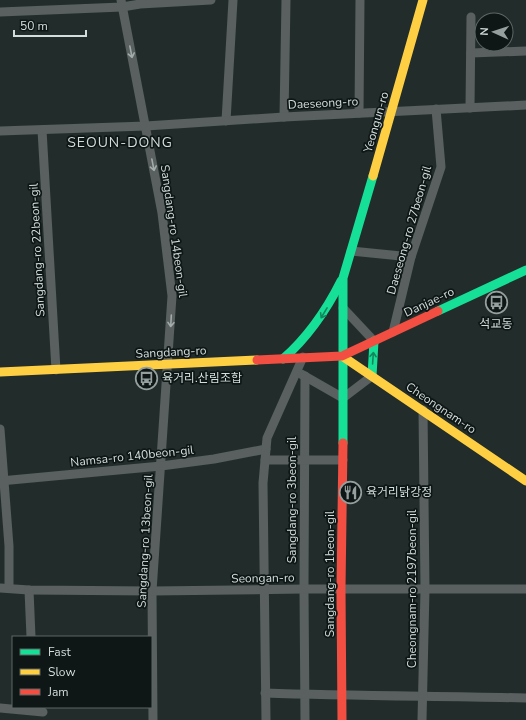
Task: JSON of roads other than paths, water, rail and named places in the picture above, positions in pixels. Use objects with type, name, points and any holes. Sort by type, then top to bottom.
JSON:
[{"type":"street","points":[[0,12],[121,3],[140,4],[212,0]]},
{"type":"street","points":[[226,121],[233,0]]},
{"type":"street","points":[[284,117],[286,0]]},
{"type":"street","points":[[359,113],[360,0]]},
{"type":"street","name":"Yeongun-ro","points":[[342,356],[343,278],[423,0]]},
{"type":"street","name":"Sangdang-ro 14beon-gil","points":[[121,3],[162,213],[172,296],[169,364]]},
{"type":"street","points":[[470,108],[471,17]]},
{"type":"street","points":[[471,53],[526,51]]},
{"type":"street","name":"Daeseong-ro","points":[[0,131],[146,126],[392,111],[526,105]]},
{"type":"street","name":"Daeseong-ro 27beon-gil","points":[[393,332],[411,257],[442,167],[436,109]]},
{"type":"street","name":"Sangdang-ro 22beon-gil","points":[[42,130],[56,370]]},
{"type":"street","points":[[351,251],[411,257]]},
{"type":"street","name":"Danjae-ro","points":[[342,356],[526,270]]},
{"type":"street","points":[[283,359],[296,349],[322,317],[343,278]]},
{"type":"street","points":[[296,372],[343,398],[372,376],[374,341],[343,308]]},
{"type":"street","name":"Sangdang-ro","points":[[0,372],[342,356]]},
{"type":"street","name":"Cheongnam-ro","points":[[342,356],[526,481]]},
{"type":"street","name":"Sangdang-ro 1beon-gil","points":[[342,356],[342,720]]},
{"type":"street","points":[[266,720],[264,483],[267,438],[303,357]]},
{"type":"street","name":"Sangdang-ro 13beon-gil","points":[[153,720],[152,592],[169,364]]},
{"type":"street","name":"Sangdang-ro 3beon-gil","points":[[305,376],[305,720]]},
{"type":"street","name":"Cheongnam-ro 2197beon-gil","points":[[422,720],[425,589],[423,410]]},
{"type":"street","points":[[0,429],[2,482],[9,546],[4,588]]},
{"type":"street","name":"Namsa-ro 140beon-gil","points":[[2,482],[161,466],[214,459],[266,449]]},
{"type":"street","points":[[265,460],[343,460]]},
{"type":"street","name":"Seongan-ro","points":[[4,588],[29,590],[152,592],[264,589],[526,589]]},
{"type":"street","points":[[29,590],[31,636]]},
{"type":"street","points":[[265,693],[342,696],[526,698]]},
{"type":"street","points":[[0,708],[43,713]]},
{"type":"place","name":"석교동","points":[[496,303]]},
{"type":"place","name":"육거리.산림조합","points":[[146,378]]},
{"type":"place","name":"육거리닭강정","points":[[350,492]]},
{"type":"district","name":"SEOUN-DONG","points":[[120,142]]}]
